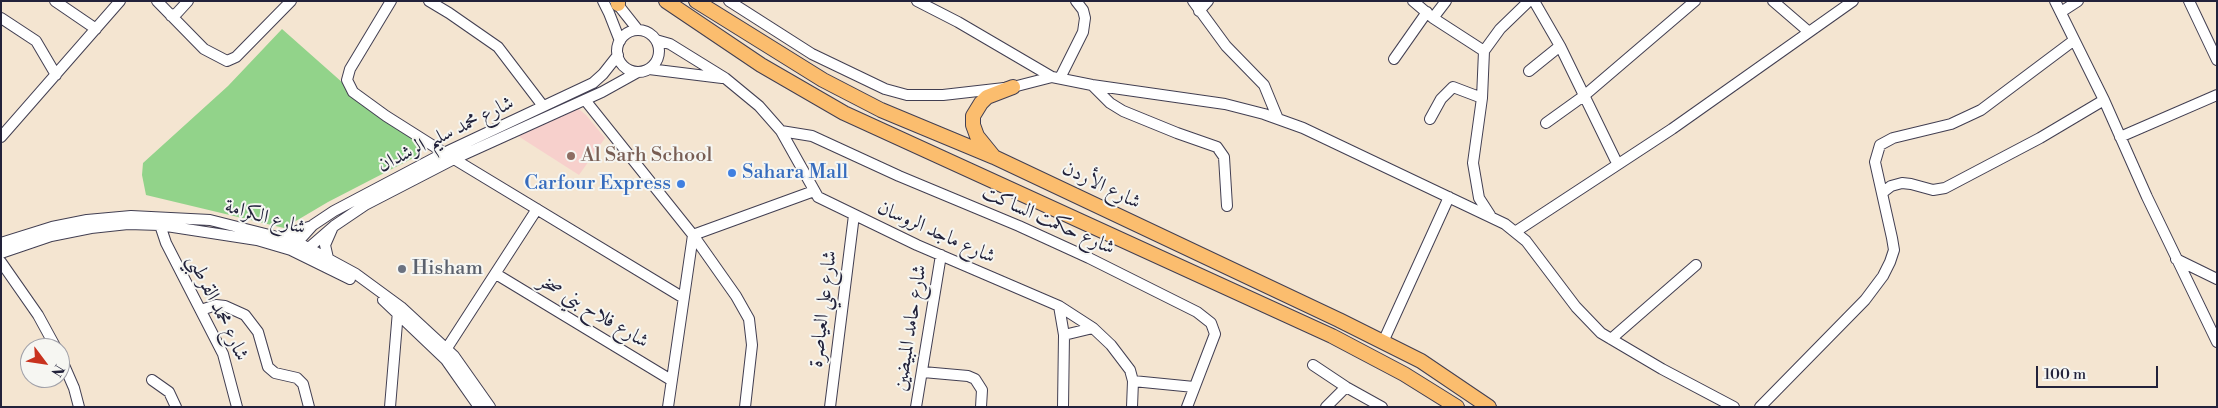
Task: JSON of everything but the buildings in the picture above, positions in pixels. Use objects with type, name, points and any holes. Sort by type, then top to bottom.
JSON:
[{"type":"highway","name":"شارع الأردن","points":[[666,1],[761,65],[844,113],[1332,336],[1404,374],[1457,407]]},
{"type":"highway","name":"شارع الأردن","points":[[696,1],[823,80],[881,110],[994,157],[1383,342],[1421,361],[1489,407]]},
{"type":"highway","points":[[994,157],[978,136],[973,125],[973,116],[981,103],[988,97],[1013,87]]},
{"type":"street","points":[[56,1],[96,29]]},
{"type":"street","points":[[1,138],[120,1]]},
{"type":"street","points":[[157,1],[204,50],[227,62],[236,57],[291,1]]},
{"type":"street","points":[[171,16],[177,13],[188,1]]},
{"type":"street","points":[[391,1],[350,68],[347,80],[353,92],[386,116],[444,153],[682,297]]},
{"type":"street","points":[[429,1],[498,47],[543,106]]},
{"type":"street","points":[[602,1],[620,41],[618,55],[625,68],[638,72],[649,69],[725,78]]},
{"type":"street","points":[[729,1],[812,54],[886,89],[907,95],[943,95],[1013,87],[1056,78],[1083,32],[1085,18],[1083,10],[1076,1]]},
{"type":"street","points":[[1193,1],[1226,46],[1264,85],[1278,119]]},
{"type":"street","points":[[1199,11],[1208,1]]},
{"type":"street","points":[[1413,1],[1430,15],[1484,51]]},
{"type":"street","points":[[1394,59],[1430,15],[1446,1]]},
{"type":"street","points":[[1491,216],[1479,198],[1473,163],[1482,98],[1484,51],[1500,29],[1529,1]]},
{"type":"street","points":[[1534,1],[1560,46],[1617,163]]},
{"type":"street","points":[[1546,123],[1585,95],[1695,1]]},
{"type":"street","points":[[1773,1],[1809,32]]},
{"type":"street","points":[[1515,232],[1617,163],[1672,129],[1853,1]]},
{"type":"street","points":[[2055,1],[2073,41],[2104,100],[2176,259],[2217,342]]},
{"type":"street","points":[[2061,12],[2078,1]]},
{"type":"street","points":[[2189,1],[2217,60]]},
{"type":"street","points":[[617,2],[638,30],[645,32],[656,40],[659,53],[654,65],[649,69]]},
{"type":"street","points":[[921,2],[1056,78],[1225,104],[1278,119],[1315,133],[1449,198],[1491,216],[1515,232],[1533,250],[1590,323],[1611,339],[1662,369],[1734,407]]},
{"type":"street","points":[[1,18],[36,42],[56,75]]},
{"type":"street","points":[[620,41],[625,36],[638,30]]},
{"type":"street","name":"شارع ماجد الروسان","points":[[656,40],[670,44],[725,78],[759,106],[781,131],[814,191],[828,203],[1059,306],[1093,328],[1124,359],[1134,380]]},
{"type":"street","points":[[1760,407],[1865,300],[1883,276],[1894,250],[1875,162],[1880,145],[1893,138],[1951,124],[1981,110],[2073,41]]},
{"type":"street","points":[[1529,71],[1560,46]]},
{"type":"street","name":"شارع محمد سليم الرشدان","points":[[294,246],[313,225],[334,211],[444,153],[593,83],[618,55]]},
{"type":"street","name":"شارع محمد سليم الرشدان","points":[[305,251],[334,226],[365,205],[454,159],[585,100],[638,72]]},
{"type":"street","points":[[1092,85],[1110,103],[1124,111],[1220,149],[1224,157],[1227,206]]},
{"type":"street","points":[[1430,119],[1441,99],[1453,87],[1482,98]]},
{"type":"street","points":[[2120,137],[2217,95]]},
{"type":"street","points":[[585,100],[692,235],[736,296],[749,319],[752,345],[745,407]]},
{"type":"street","points":[[1882,193],[1891,186],[1902,183],[1932,190],[1945,188],[2040,138],[2104,100]]},
{"type":"street","name":"شارع حكمت الساكت","points":[[781,131],[812,136],[899,176],[1019,226],[1089,258],[1197,312],[1211,323],[1215,334],[1187,407]]},
{"type":"street","points":[[692,235],[814,191]]},
{"type":"street","points":[[1383,342],[1449,198]]},
{"type":"street","points":[[447,348],[537,209]]},
{"type":"street","name":"شارع علي العياصرة","points":[[830,407],[854,215]]},
{"type":"street","name":"شارع الكرامة","points":[[1,243],[52,227],[87,220],[131,216],[210,220],[278,237],[305,251],[399,310],[446,360],[480,407]]},
{"type":"street","name":"شارع الكرامة","points":[[1,253],[51,236],[91,228],[128,224],[160,225],[294,246]]},
{"type":"street","name":"شارع محمد القرطبي","points":[[160,225],[166,243],[223,354],[237,407]]},
{"type":"street","points":[[278,237],[313,225]]},
{"type":"street","points":[[328,258],[326,242],[334,226]]},
{"type":"street","points":[[668,407],[692,235]]},
{"type":"street","name":"شارع الكرامة","points":[[305,251],[328,258],[362,278],[447,348],[476,385],[490,407]]},
{"type":"street","name":"شارع حامد المبيضين","points":[[916,407],[941,255]]},
{"type":"street","points":[[2176,259],[2217,279]]},
{"type":"street","points":[[1,262],[38,315],[51,338]]},
{"type":"street","points":[[1611,339],[1696,265]]},
{"type":"street","name":"شارع فلاح بني صخر","points":[[496,274],[671,380]]},
{"type":"street","points":[[201,310],[216,305],[225,306],[245,315],[258,332],[268,367],[275,373],[298,378],[303,384],[308,407]]},
{"type":"street","points":[[1059,306],[1064,336],[1063,407]]},
{"type":"street","points":[[390,407],[399,310]]},
{"type":"street","points":[[1064,336],[1093,328]]},
{"type":"street","points":[[1313,365],[1346,387],[1382,407]]},
{"type":"street","points":[[923,372],[968,376],[975,379],[982,390],[981,407]]},
{"type":"street","points":[[70,379],[79,407]]},
{"type":"street","points":[[152,380],[169,392],[176,407]]},
{"type":"street","points":[[1132,407],[1134,380],[1194,387]]},
{"type":"street","points":[[1326,407],[1346,387]]},
{"type":"shaded area","name":"Al Sarh School","points":[[575,106],[586,115],[605,138],[579,175],[518,136]]},
{"type":"green space","points":[[282,29],[361,99],[417,139],[419,155],[328,202],[284,228],[146,195],[142,175],[143,163],[228,86]]},
{"type":"place","name":"Al Sarh School","points":[[571,156]]},
{"type":"place","name":"Sahara Mall","points":[[732,173]]},
{"type":"place","name":"Carfour Express","points":[[681,184]]},
{"type":"place","name":"Hisham","points":[[402,269]]}]
